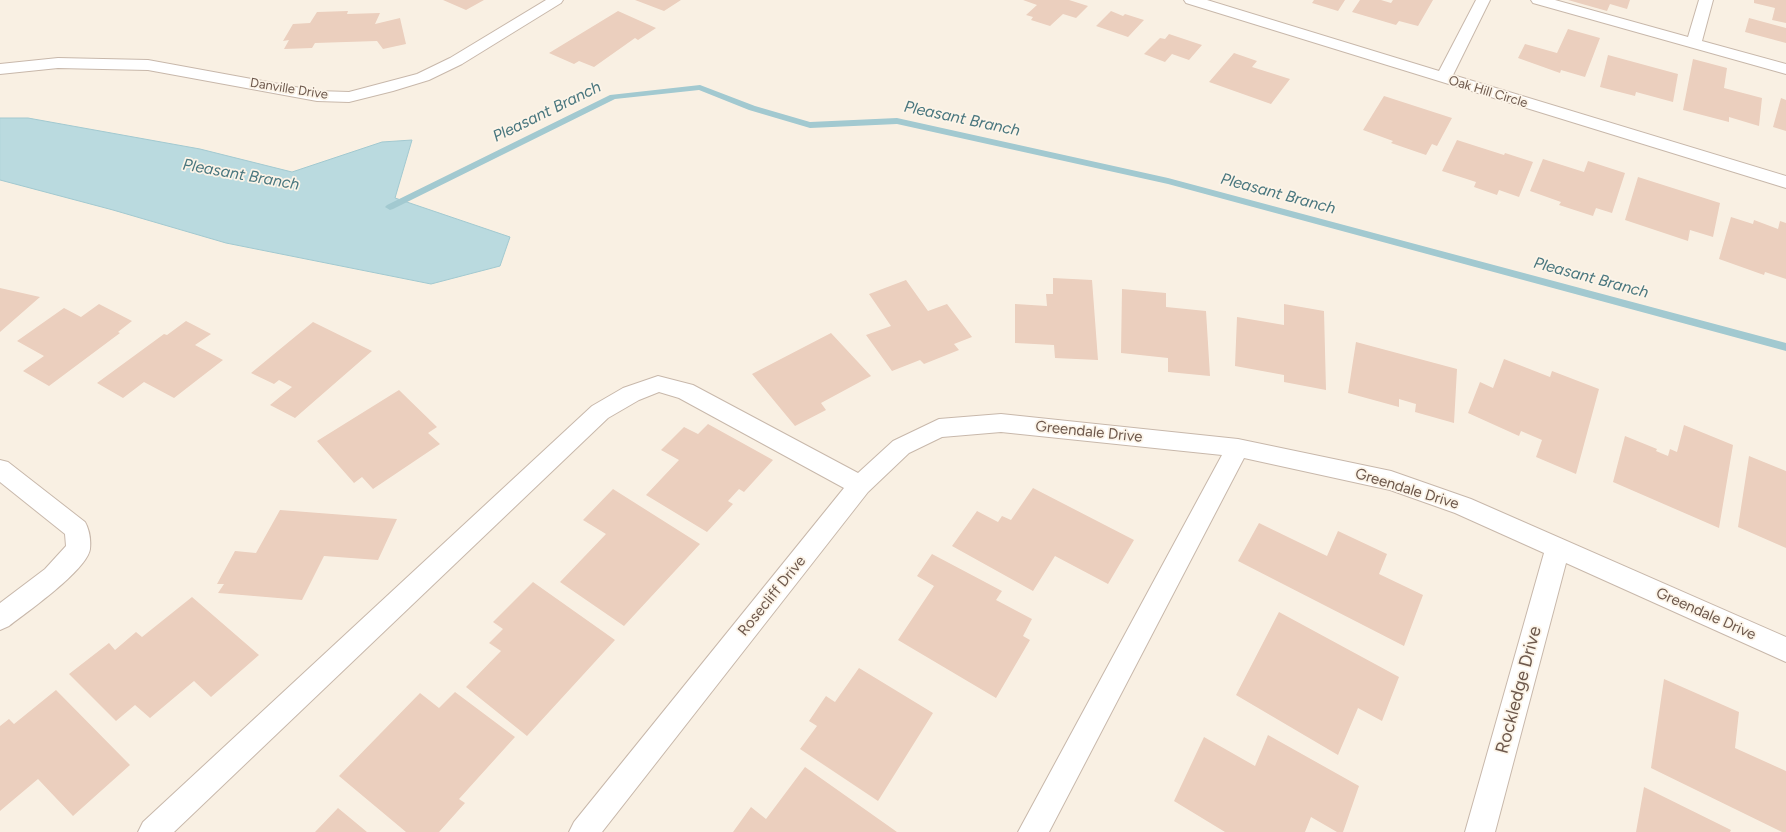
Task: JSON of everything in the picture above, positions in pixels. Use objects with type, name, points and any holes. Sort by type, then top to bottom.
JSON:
[{"type":"street","name":"Danville Drive","points":[[0,69],[58,63],[148,65],[318,96],[349,97],[423,77],[456,61],[556,0]]},
{"type":"street","name":"Oak Hill Circle","points":[[1191,0],[1786,182]]},
{"type":"street","points":[[1443,78],[1483,0]]},
{"type":"street","points":[[1538,0],[1786,69]]},
{"type":"street","points":[[1694,44],[1706,0]]},
{"type":"street","points":[[152,832],[600,412],[631,394],[658,384],[685,390],[860,485]]},
{"type":"street","name":"Greendale Drive","points":[[1002,423],[1238,448],[1391,481],[1463,506],[1558,547],[1786,650]]},
{"type":"street","name":"Rosecliff Drive","points":[[584,832],[860,485],[901,447],[939,428],[1002,423]]},
{"type":"street","points":[[1033,832],[1238,448]]},
{"type":"street","points":[[0,469],[77,529],[78,549],[54,577],[0,618]]},
{"type":"street","name":"Rockledge Drive","points":[[1480,832],[1558,547]]},
{"type":"water","points":[[0,118],[28,118],[200,149],[292,172],[382,142],[412,140],[395,198],[510,237],[500,266],[431,284],[226,243],[113,210],[0,180]]},
{"type":"building","points":[[443,0],[484,0],[466,10]]},
{"type":"building","points":[[635,0],[681,0],[664,11]]},
{"type":"building","points":[[1023,0],[1069,0],[1088,6],[1076,18],[1063,14],[1050,26],[1031,20],[1033,17],[1026,15],[1037,5]]},
{"type":"building","points":[[1314,0],[1345,0],[1338,11],[1312,3]]},
{"type":"building","points":[[1360,0],[1381,0],[1391,3],[1393,0],[1433,0],[1418,26],[1399,21],[1396,25],[1352,12]]},
{"type":"building","points":[[1568,0],[1630,0],[1627,9],[1610,4],[1607,11]]},
{"type":"building","points":[[1754,0],[1786,0],[1786,23],[1772,20],[1775,8],[1754,3]]},
{"type":"building","points":[[348,11],[347,14],[380,13],[375,24],[400,18],[406,44],[383,49],[377,41],[315,43],[312,48],[284,49],[289,40],[283,41],[293,24],[310,23],[317,12]]},
{"type":"building","points":[[618,11],[656,28],[638,40],[635,38],[594,67],[579,61],[574,64],[549,53]]},
{"type":"building","points":[[1111,11],[1123,16],[1125,14],[1144,20],[1128,37],[1096,26]]},
{"type":"building","points":[[1749,18],[1786,28],[1786,43],[1745,32]]},
{"type":"building","points":[[1568,29],[1600,38],[1585,77],[1561,70],[1560,73],[1518,58],[1525,44],[1557,53]]},
{"type":"building","points":[[1169,34],[1202,45],[1189,60],[1172,54],[1165,62],[1144,54],[1160,38],[1165,39]]},
{"type":"building","points":[[1234,53],[1257,61],[1252,67],[1290,79],[1271,104],[1209,82]]},
{"type":"building","points":[[1608,55],[1678,74],[1673,102],[1636,92],[1635,96],[1600,87]]},
{"type":"building","points":[[1693,59],[1727,68],[1724,88],[1762,98],[1759,126],[1729,117],[1729,122],[1683,110]]},
{"type":"building","points":[[1384,96],[1452,118],[1437,146],[1432,144],[1426,155],[1391,143],[1393,141],[1363,130]]},
{"type":"building","points":[[1781,98],[1786,100],[1786,131],[1773,127]]},
{"type":"building","points":[[1457,140],[1504,155],[1505,153],[1533,162],[1519,197],[1499,190],[1497,195],[1474,187],[1476,182],[1442,171]]},
{"type":"building","points":[[1543,159],[1584,172],[1588,161],[1625,173],[1612,213],[1596,208],[1593,216],[1559,205],[1561,202],[1530,191]]},
{"type":"building","points":[[1638,177],[1720,203],[1713,237],[1690,230],[1688,241],[1625,220]]},
{"type":"building","points":[[1731,217],[1753,224],[1754,220],[1778,229],[1780,221],[1786,223],[1786,279],[1765,272],[1764,275],[1719,259]]},
{"type":"building","points":[[1053,278],[1092,280],[1098,360],[1055,358],[1054,345],[1015,343],[1015,304],[1047,306],[1046,294],[1053,294]]},
{"type":"building","points":[[906,280],[928,311],[947,304],[972,337],[954,344],[959,350],[924,364],[920,360],[892,371],[866,335],[891,326],[869,294]]},
{"type":"building","points":[[0,288],[40,297],[0,332]]},
{"type":"building","points":[[1122,289],[1166,293],[1166,307],[1206,311],[1210,376],[1168,372],[1168,358],[1121,353]]},
{"type":"building","points":[[99,304],[132,321],[118,332],[120,333],[49,386],[23,371],[44,356],[17,341],[64,308],[81,317]]},
{"type":"building","points":[[1284,304],[1324,311],[1326,390],[1284,382],[1284,375],[1235,366],[1237,317],[1284,325]]},
{"type":"building","points":[[186,321],[211,334],[195,345],[223,360],[174,398],[144,382],[123,398],[97,383],[164,334],[167,335]]},
{"type":"building","points":[[313,322],[372,351],[295,418],[270,405],[292,387],[279,380],[274,384],[251,373]]},
{"type":"building","points":[[831,333],[871,376],[821,403],[826,410],[795,426],[752,374]]},
{"type":"building","points":[[1356,342],[1457,369],[1454,423],[1415,412],[1416,404],[1399,399],[1399,407],[1348,393]]},
{"type":"building","points":[[1504,359],[1550,377],[1552,371],[1599,389],[1576,474],[1536,457],[1542,440],[1521,431],[1519,436],[1468,413],[1480,382],[1493,388]]},
{"type":"building","points":[[399,390],[437,427],[428,433],[440,444],[373,489],[362,477],[354,483],[317,441]]},
{"type":"building","points":[[708,424],[773,460],[744,492],[739,489],[728,501],[733,504],[707,532],[646,495],[679,460],[661,450],[684,427],[698,434]]},
{"type":"building","points":[[1684,425],[1733,445],[1719,528],[1613,482],[1625,436],[1657,449],[1656,451],[1668,456],[1670,449],[1677,452]]},
{"type":"building","points":[[1749,456],[1786,471],[1786,548],[1738,527]]},
{"type":"building","points":[[1033,488],[1134,540],[1108,584],[1055,556],[1033,591],[952,546],[977,511],[998,522],[1002,516],[1011,520]]},
{"type":"building","points":[[613,489],[700,544],[624,626],[560,582],[606,534],[583,520]]},
{"type":"building","points":[[280,510],[397,519],[378,560],[324,556],[302,600],[218,593],[224,584],[217,584],[235,551],[256,553]]},
{"type":"building","points":[[1259,523],[1327,556],[1338,531],[1387,554],[1379,574],[1423,595],[1404,646],[1238,561]]},
{"type":"building","points":[[932,554],[1002,591],[996,600],[1032,619],[1023,636],[1030,640],[996,698],[898,640],[934,586],[917,576]]},
{"type":"building","points":[[533,582],[615,640],[527,736],[466,687],[501,651],[489,643],[503,629],[493,622]]},
{"type":"building","points":[[192,597],[259,655],[211,697],[194,681],[150,718],[135,705],[116,721],[69,674],[109,643],[115,650],[136,632],[142,637]]},
{"type":"building","points":[[1279,612],[1399,677],[1382,721],[1358,708],[1338,755],[1236,695]]},
{"type":"building","points":[[859,668],[933,713],[878,801],[800,749],[817,726],[809,721],[826,696],[835,702]]},
{"type":"building","points":[[1664,679],[1739,712],[1735,748],[1786,771],[1786,832],[1782,832],[1651,768]]},
{"type":"building","points":[[56,690],[130,765],[73,816],[38,779],[0,811],[0,726],[9,719],[14,724]]},
{"type":"building","points":[[455,692],[515,737],[459,799],[465,803],[439,832],[406,832],[339,776],[420,693],[439,708]]},
{"type":"building","points":[[1268,735],[1359,786],[1343,832],[1337,832],[1311,817],[1305,832],[1225,832],[1174,801],[1204,737],[1255,766]]},
{"type":"building","points":[[805,767],[897,832],[733,832],[751,807],[766,819]]},
{"type":"building","points":[[1644,787],[1731,830],[1730,832],[1636,832]]},
{"type":"building","points":[[338,808],[367,832],[315,832]]},
{"type":"waterway","name":"Pleasant Branch","points":[[390,207],[613,97],[700,87],[752,108],[810,125],[897,121],[1168,181],[1786,347]]}]
